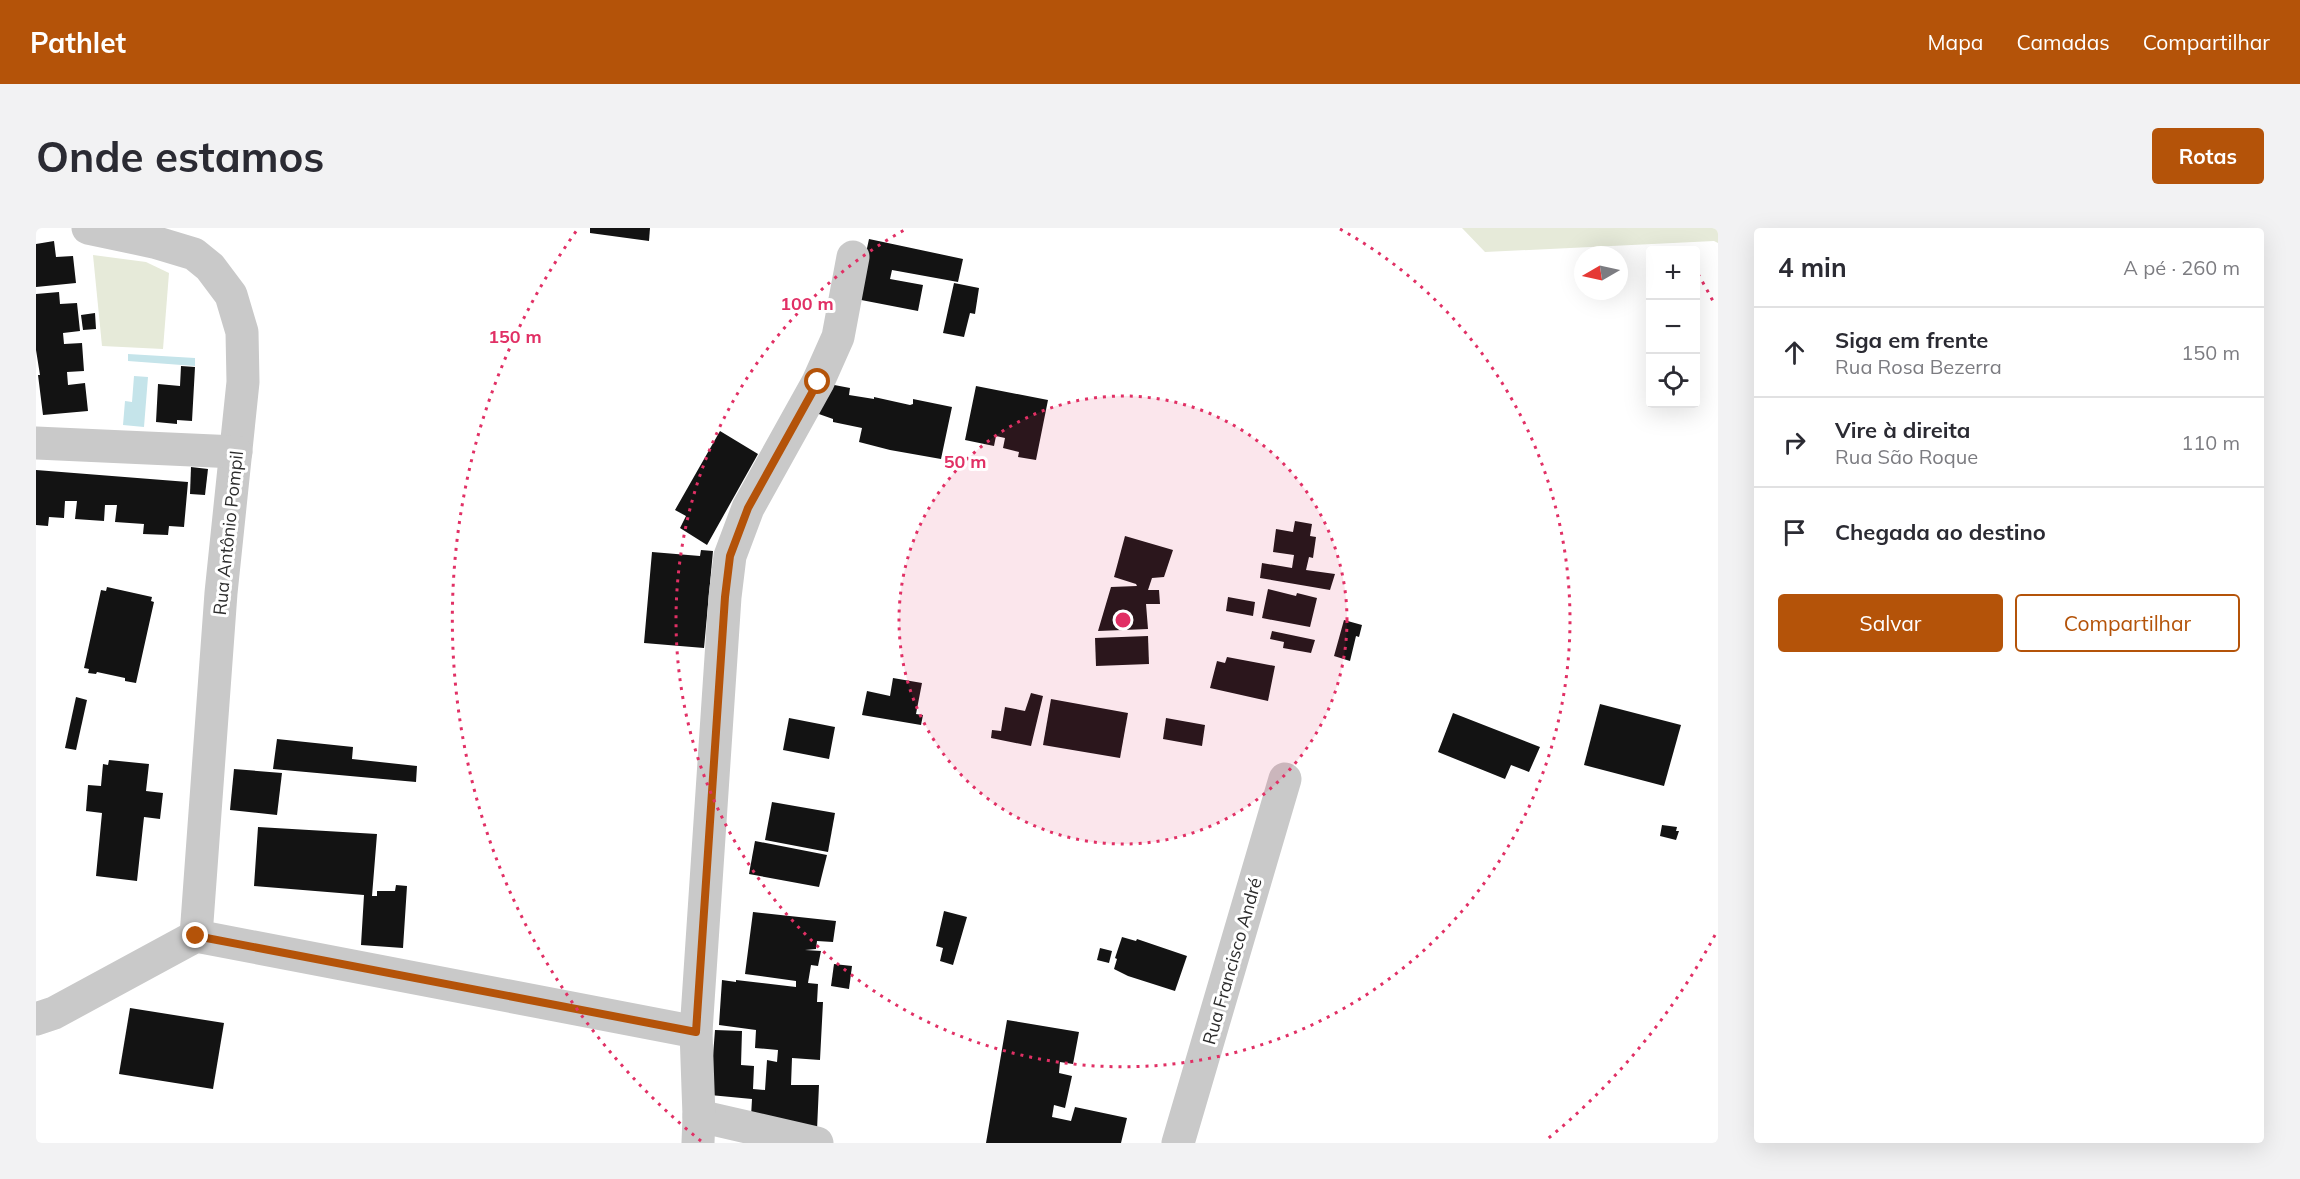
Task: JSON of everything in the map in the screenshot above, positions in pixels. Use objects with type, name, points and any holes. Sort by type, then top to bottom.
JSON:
[{"type":"street","name":"Rua Antônio Pompil","points":[[88,228],[154,242],[194,254],[210,267],[231,295],[242,332],[243,382],[221,593],[196,936]]},
{"type":"street","points":[[817,1143],[698,1129],[696,1032],[725,597],[730,556],[748,508],[818,382],[838,337],[853,257]]},
{"type":"street","points":[[36,443],[237,452]]},
{"type":"street","name":"Rua Francisco André","points":[[1178,1143],[1285,779]]},
{"type":"street","points":[[36,1019],[54,1013],[196,936],[696,1032]]},
{"type":"green space","points":[[1462,228],[1718,228],[1718,243],[1714,241],[1574,246],[1485,252]]},
{"type":"green space","points":[[93,255],[146,262],[169,273],[163,349],[102,346]]},
{"type":"water","points":[[128,354],[195,358],[195,366],[128,361]]},
{"type":"water","points":[[134,376],[148,377],[144,427],[123,425],[125,401],[132,402]]},
{"type":"building","points":[[590,228],[650,228],[649,241],[590,233]]},
{"type":"building","points":[[869,239],[963,259],[958,282],[892,270],[890,279],[923,285],[918,311],[856,299]]},
{"type":"building","points":[[54,241],[56,257],[73,256],[76,283],[36,287],[36,244]]},
{"type":"building","points":[[954,283],[979,288],[975,314],[970,313],[964,337],[943,333]]},
{"type":"building","points":[[59,292],[60,304],[77,303],[80,331],[63,333],[64,344],[82,343],[84,371],[67,372],[68,385],[85,383],[88,411],[43,415],[36,350],[36,294]]},
{"type":"building","points":[[95,313],[96,329],[83,330],[81,315]]},
{"type":"building","points":[[181,366],[195,367],[192,421],[177,420],[177,424],[156,422],[158,384],[180,386]]},
{"type":"building","points":[[829,384],[850,388],[849,395],[874,399],[874,397],[910,405],[913,404],[913,399],[952,407],[941,459],[859,442],[862,428],[833,422],[833,419],[816,413]]},
{"type":"building","points":[[976,386],[1048,400],[1036,460],[1018,457],[1019,452],[1003,448],[1005,438],[996,436],[994,446],[965,440]]},
{"type":"building","points":[[720,431],[758,454],[707,545],[680,528],[686,516],[675,510]]},
{"type":"building","points":[[191,467],[208,469],[205,495],[190,494]]},
{"type":"building","points":[[36,470],[188,482],[184,527],[169,526],[168,535],[143,534],[144,524],[115,522],[117,505],[105,505],[104,521],[75,519],[77,501],[65,501],[64,518],[49,517],[48,526],[36,525]]},
{"type":"building","points":[[1295,521],[1312,524],[1310,536],[1316,537],[1313,558],[1309,557],[1306,570],[1335,574],[1330,590],[1260,578],[1262,563],[1292,568],[1294,555],[1273,552],[1276,529],[1293,532]]},
{"type":"building","points":[[1125,536],[1173,550],[1164,577],[1152,578],[1148,590],[1159,590],[1160,604],[1146,604],[1148,629],[1098,631],[1111,587],[1137,586],[1114,577]]},
{"type":"building","points":[[701,550],[713,551],[704,648],[644,643],[652,552],[700,556]]},
{"type":"building","points":[[107,587],[152,597],[151,601],[154,602],[136,683],[125,681],[125,678],[97,672],[96,674],[88,673],[89,669],[84,668],[101,590],[106,591]]},
{"type":"building","points":[[1268,589],[1296,596],[1297,593],[1317,598],[1310,627],[1262,618]]},
{"type":"building","points":[[1228,597],[1255,602],[1253,616],[1226,611]]},
{"type":"building","points":[[1344,620],[1362,625],[1359,637],[1356,636],[1350,661],[1334,656]]},
{"type":"building","points":[[1272,631],[1315,640],[1311,653],[1283,648],[1284,642],[1270,639]]},
{"type":"building","points":[[1148,636],[1149,664],[1096,666],[1095,638]]},
{"type":"building","points":[[1227,657],[1275,666],[1268,701],[1210,688],[1217,661],[1225,663]]},
{"type":"building","points":[[893,678],[922,683],[916,714],[923,715],[921,725],[862,715],[867,691],[890,696]]},
{"type":"building","points":[[1031,693],[1043,696],[1031,746],[991,738],[992,730],[1001,731],[1005,707],[1025,711]]},
{"type":"building","points":[[76,697],[87,700],[76,750],[65,748]]},
{"type":"building","points":[[1051,699],[1128,713],[1120,758],[1043,745]]},
{"type":"building","points":[[1600,704],[1681,725],[1664,786],[1584,765]]},
{"type":"building","points":[[1453,713],[1540,747],[1529,772],[1511,765],[1505,779],[1438,752]]},
{"type":"building","points":[[789,718],[835,727],[829,759],[783,750]]},
{"type":"building","points":[[1166,718],[1205,725],[1202,746],[1163,739]]},
{"type":"building","points":[[277,739],[353,747],[352,759],[417,766],[416,782],[273,769]]},
{"type":"building","points":[[109,760],[149,764],[146,791],[163,793],[160,819],[144,817],[137,881],[96,876],[102,813],[86,811],[88,785],[101,786],[103,764],[108,765]]},
{"type":"building","points":[[234,769],[282,773],[277,815],[230,810]]},
{"type":"building","points":[[772,802],[835,813],[828,852],[765,840]]},
{"type":"building","points":[[1662,825],[1677,827],[1676,831],[1679,831],[1676,840],[1660,836]]},
{"type":"building","points":[[258,827],[377,834],[372,896],[377,896],[377,891],[395,891],[396,885],[407,886],[403,948],[361,945],[364,895],[254,886]]},
{"type":"building","points":[[755,841],[827,855],[819,887],[749,874]]},
{"type":"building","points":[[944,911],[967,917],[953,965],[940,961],[943,948],[936,946]]},
{"type":"building","points":[[753,912],[836,921],[833,942],[817,941],[816,949],[805,950],[821,951],[818,966],[811,965],[808,983],[818,984],[817,1002],[823,1002],[820,1060],[792,1058],[791,1085],[819,1085],[817,1130],[751,1117],[752,1099],[710,1095],[715,1030],[742,1031],[741,1065],[754,1066],[753,1089],[765,1090],[767,1060],[777,1062],[778,1050],[755,1048],[756,1030],[719,1025],[722,980],[796,987],[796,981],[745,974]]},
{"type":"building","points":[[1122,937],[1136,941],[1137,939],[1187,956],[1175,991],[1128,976],[1114,969]]},
{"type":"building","points":[[1100,948],[1112,951],[1109,963],[1097,960]]},
{"type":"building","points":[[834,964],[852,966],[849,989],[831,986]]},
{"type":"building","points":[[130,1008],[224,1023],[213,1089],[119,1074]]},
{"type":"building","points":[[1007,1020],[1079,1032],[1073,1064],[1060,1062],[1059,1073],[1072,1076],[1065,1108],[1054,1105],[1052,1117],[1071,1121],[1075,1107],[1127,1118],[1121,1143],[986,1143]]},
{"type":"route","points":[[196,936],[696,1032],[725,597],[730,556],[748,508],[818,382]]}]
